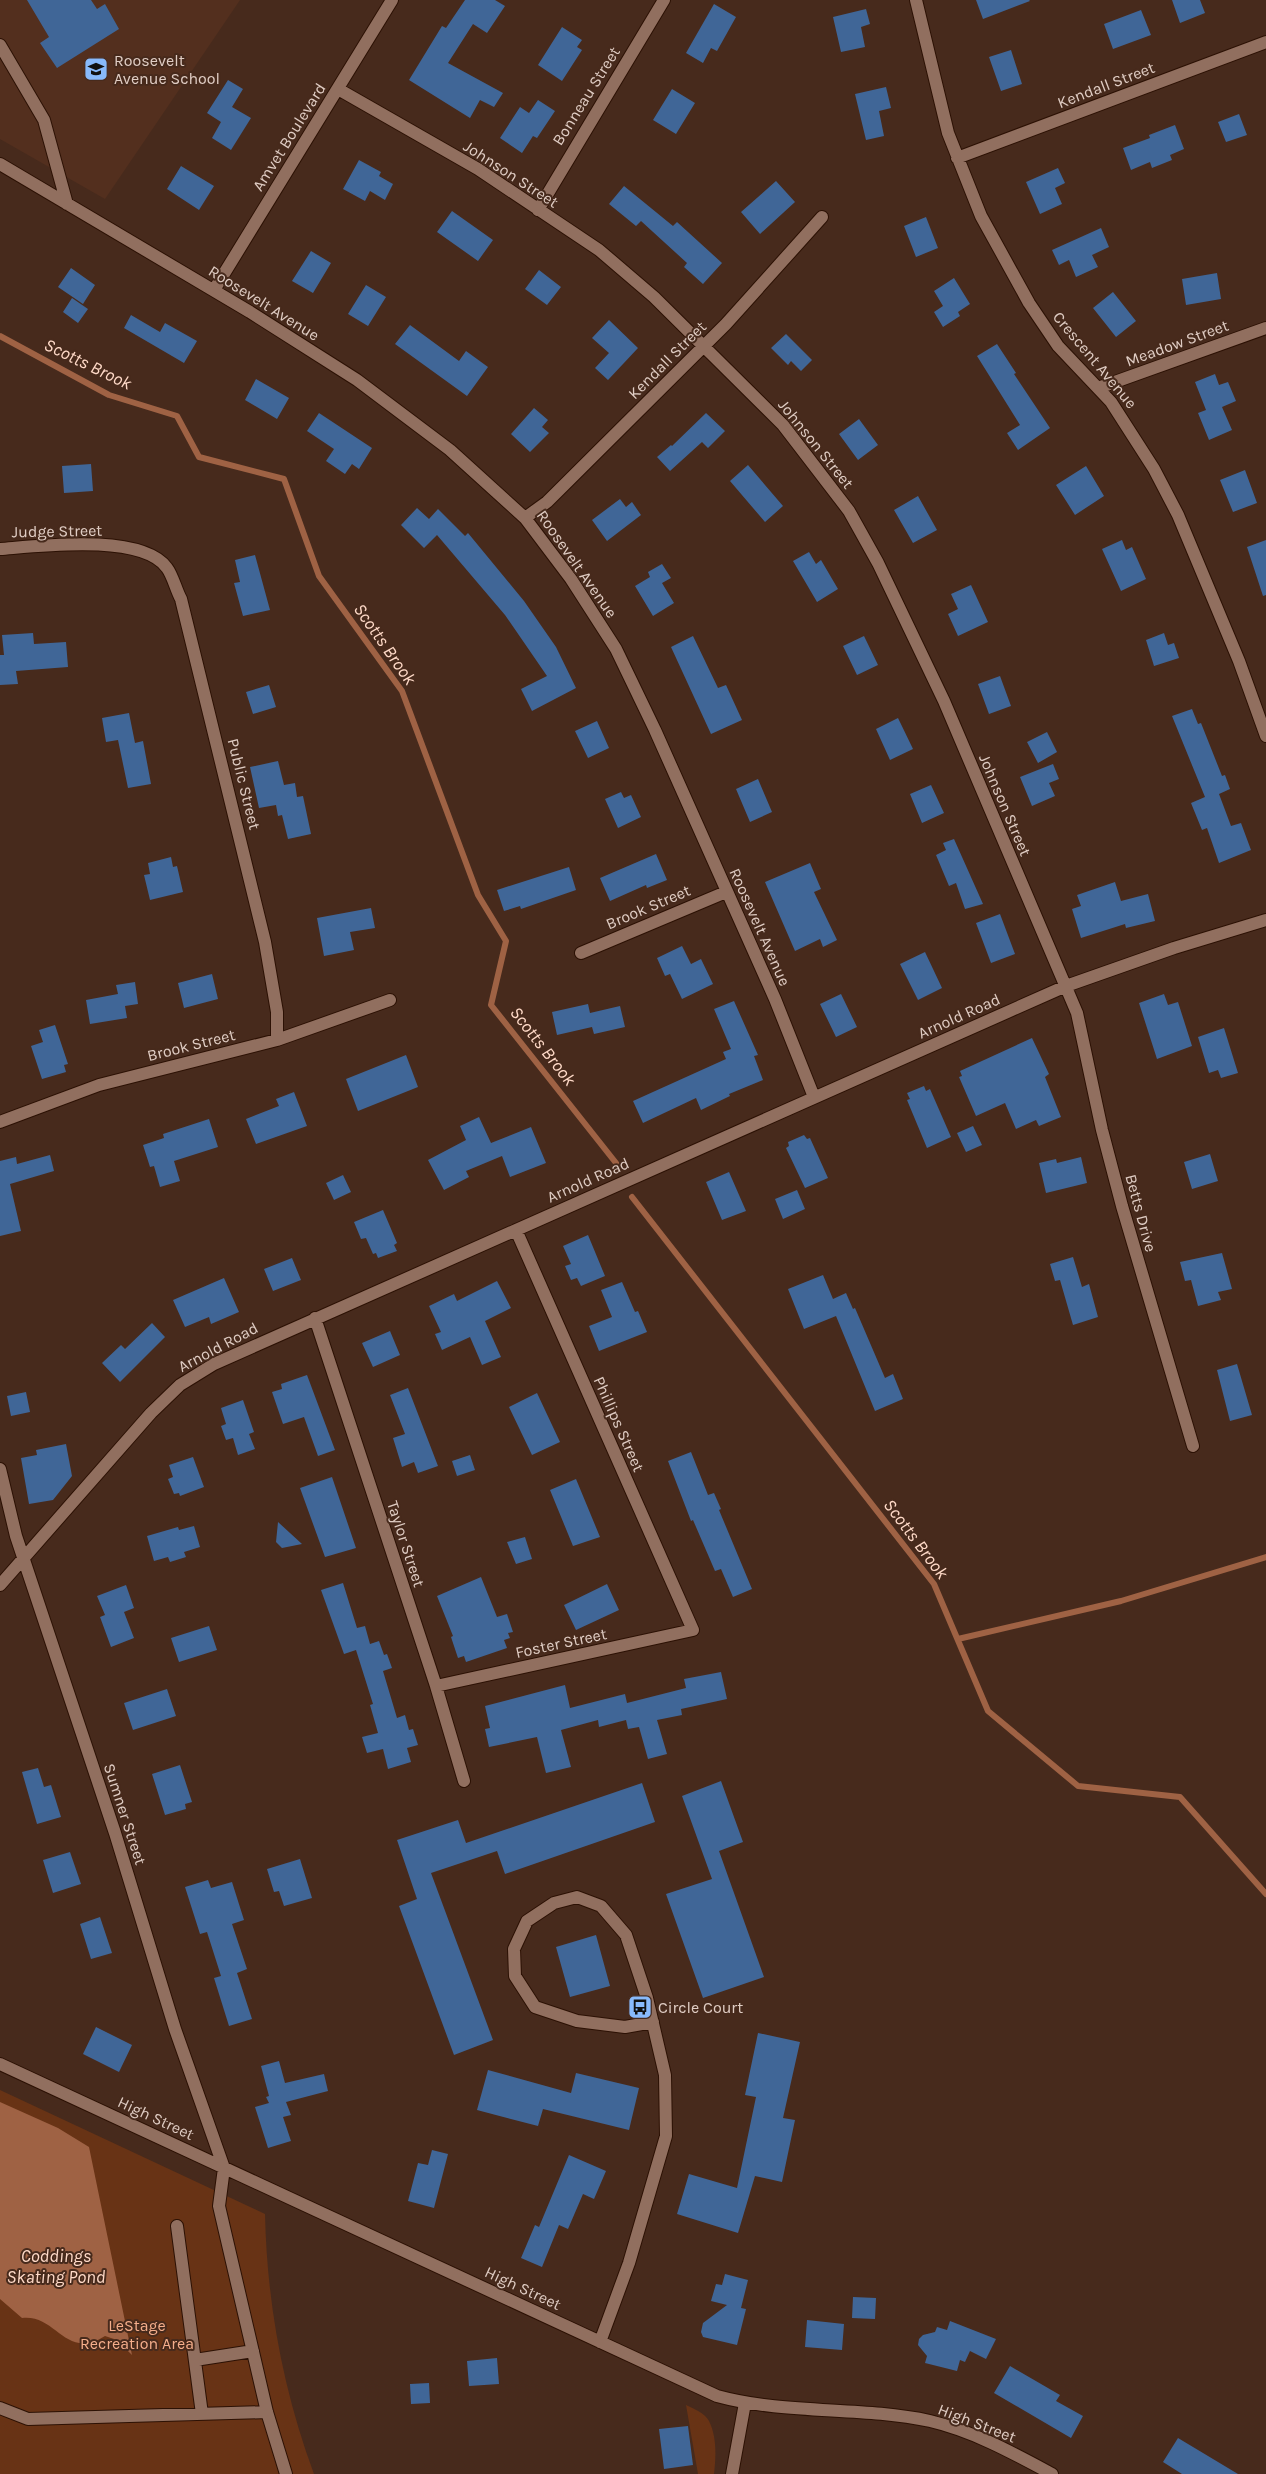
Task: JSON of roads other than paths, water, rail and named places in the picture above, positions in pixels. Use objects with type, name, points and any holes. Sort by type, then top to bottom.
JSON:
[{"type":"street","name":"Amvet Boulevard","points":[[214,290],[392,0]]},
{"type":"street","name":"Bonneau Street","points":[[538,210],[664,0]]},
{"type":"street","name":"Crescent Avenue","points":[[916,0],[957,158],[981,216],[1028,303],[1058,346],[1098,388],[1134,435],[1178,514],[1239,660],[1266,736]]},
{"type":"street","name":"Kendall Street","points":[[957,158],[1266,42]]},
{"type":"street","points":[[0,45],[44,120],[67,204]]},
{"type":"street","name":"Johnson Street","points":[[338,89],[478,169],[598,250],[654,297],[703,348],[783,425],[849,511],[878,563],[944,701],[1066,986]]},
{"type":"street","name":"Roosevelt Avenue","points":[[0,164],[214,290],[357,380],[450,450],[525,518],[571,579],[616,649],[655,730],[775,999],[814,1097]]},
{"type":"street","name":"Kendall Street","points":[[525,518],[547,502],[703,348],[822,217]]},
{"type":"street","name":"Meadow Street","points":[[1098,388],[1266,328]]},
{"type":"street","name":"Judge Street","points":[[0,549],[87,544],[145,551]]},
{"type":"street","name":"Public Street","points":[[145,551],[167,567],[181,599],[265,942],[277,1012],[277,1040]]},
{"type":"street","name":"Brook Street","points":[[581,952],[726,892]]},
{"type":"street","name":"Arnold Road","points":[[0,1585],[151,1413],[180,1385],[214,1364],[1066,986],[1167,951],[1266,920]]},
{"type":"street","name":"Betts Drive","points":[[1066,986],[1077,1013],[1102,1130],[1124,1215],[1193,1446]]},
{"type":"street","name":"Brook Street","points":[[0,1122],[99,1085],[277,1040],[390,1000]]},
{"type":"street","name":"Phillips Street","points":[[516,1230],[693,1630]]},
{"type":"street","name":"Taylor Street","points":[[314,1318],[436,1686],[464,1782]]},
{"type":"street","name":"Sumner Street","points":[[0,1468],[23,1557],[115,1833],[175,2029],[224,2168]]},
{"type":"street","name":"Foster Street","points":[[436,1686],[646,1642],[693,1630]]},
{"type":"street","points":[[600,2342],[629,2263],[666,2136],[665,2075],[648,1998],[626,1935],[601,1906],[577,1897],[554,1903],[526,1920],[514,1949],[515,1976],[535,2007],[577,2021],[625,2027],[653,2022]]},
{"type":"street","name":"High Street","points":[[0,2064],[718,2396],[745,2403],[780,2408],[899,2416],[930,2421],[994,2444],[1052,2474]]},
{"type":"street","points":[[224,2168],[219,2206],[267,2412],[286,2474]]},
{"type":"street","points":[[177,2226],[202,2414]]},
{"type":"street","points":[[195,2360],[253,2351]]},
{"type":"street","points":[[732,2474],[745,2403]]},
{"type":"street","points":[[0,2408],[28,2420],[267,2412]]},
{"type":"water","name":"Coddings Skating Pond","points":[[0,2102],[58,2128],[89,2147],[132,2355],[117,2340],[105,2336],[91,2342],[80,2343],[70,2340],[44,2323],[34,2319],[22,2318],[0,2299]]},
{"type":"waterway","name":"Scotts Brook","points":[[0,336],[109,395],[177,416],[199,457],[284,479],[319,576],[402,691],[478,895],[506,941],[491,1005],[616,1163]]},
{"type":"waterway","name":"Scotts Brook","points":[[632,1197],[934,1584],[988,1711],[1078,1786],[1180,1797],[1266,1894]]},
{"type":"waterway","points":[[958,1639],[1121,1601],[1266,1557]]},
{"type":"place","name":"Roosevelt Avenue School","points":[[96,69]]},
{"type":"place","name":"Circle Court","points":[[640,2007]]},
{"type":"park label","name":"LeStage Recreation Area","points":[[137,2334]]}]
